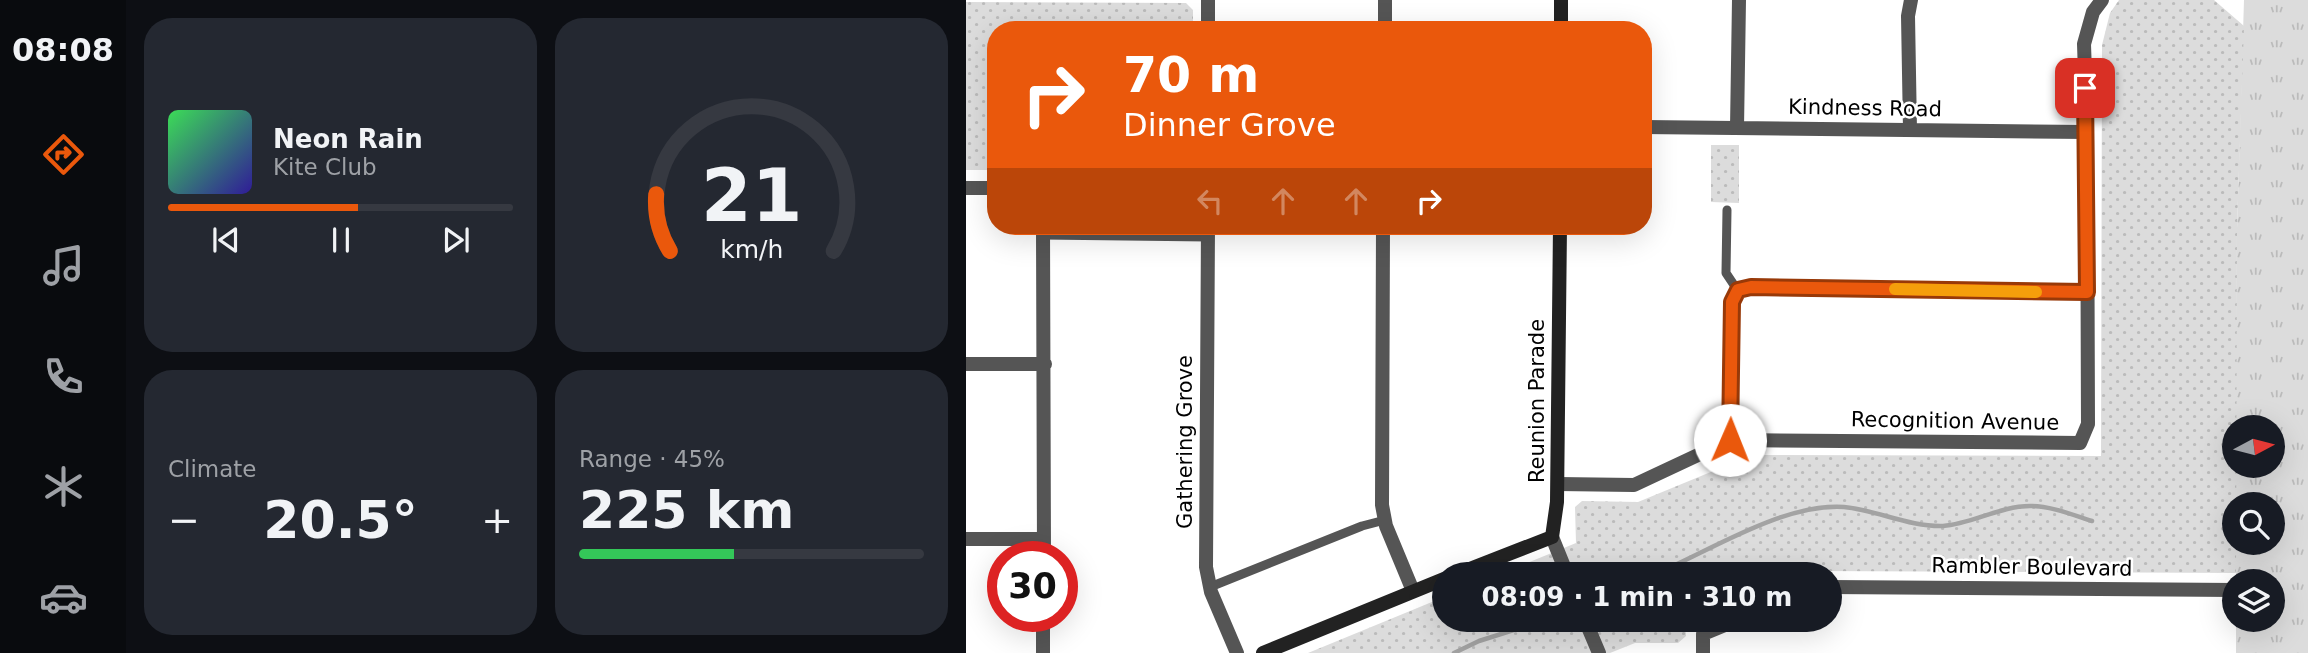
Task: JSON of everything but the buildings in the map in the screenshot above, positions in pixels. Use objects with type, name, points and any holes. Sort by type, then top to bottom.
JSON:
[{"type":"street","points":[[1208,0],[1208,21]]},
{"type":"street","points":[[1385,0],[1385,21]]},
{"type":"street","points":[[1561,0],[1561,21]]},
{"type":"street","points":[[1737,128],[1739,0]]},
{"type":"street","points":[[1910,130],[1908,16],[1911,0]]},
{"type":"street","name":"Recognition Avenue","points":[[1558,484],[1634,485],[1730,440],[2080,443],[2088,424],[2084,44],[2092,12],[2102,0]]},
{"type":"street","name":"Kindness Road","points":[[1652,127],[2087,132]]},
{"type":"street","points":[[966,188],[987,188]]},
{"type":"street","points":[[966,539],[1044,539],[1043,235]]},
{"type":"street","name":"Gathering Grove","points":[[1208,235],[1206,556],[1210,587],[1237,653]]},
{"type":"street","points":[[1383,235],[1381,494],[1385,520],[1413,591]]},
{"type":"street","name":"Reunion Parade","points":[[1560,235],[1558,484],[1552,537],[1562,562]]},
{"type":"street","points":[[1730,440],[1732,302],[1738,290],[1751,287],[2087,292]]},
{"type":"street","points":[[966,364],[1045,364]]},
{"type":"street","points":[[1488,562],[1552,537]]},
{"type":"street","points":[[1262,653],[1432,584]]},
{"type":"street","name":"Rambler Boulevard","points":[[1842,587],[2222,590]]},
{"type":"street","points":[[1043,632],[1043,653]]},
{"type":"street","points":[[1590,632],[1599,653]]},
{"type":"street","points":[[1703,653],[1703,634],[1708,632]]},
{"type":"lane","points":[[1727,210],[1726,274],[1738,290]]},
{"type":"lane","points":[[1210,587],[1362,526],[1385,520]]},
{"type":"green space","points":[[2119,0],[2214,0],[2244,26],[2237,228],[2236,415],[2222,415],[2222,478],[2236,478],[2236,492],[2222,492],[2222,555],[2236,555],[2236,569],[2222,569],[2222,573],[1842,571],[1842,562],[1529,562],[1576,543],[1575,507],[1582,501],[1638,502],[1752,455],[2101,456],[2102,45],[2110,13]]},
{"type":"green space","points":[[2244,0],[2308,0],[2308,653],[2236,653],[2236,632],[2285,632],[2285,569],[2236,569],[2236,555],[2285,555],[2285,492],[2236,492],[2235,478],[2286,478],[2286,415],[2235,415],[2237,228]]},
{"type":"green space","points":[[966,2],[1186,3],[1193,10],[1193,21],[987,21],[987,170],[966,170]]},
{"type":"green space","points":[[1711,145],[1739,145],[1739,203],[1711,202]]},
{"type":"green space","points":[[1432,602],[1432,632],[1686,632],[1686,636],[1678,643],[1635,643],[1610,653],[1308,653]]},
{"type":"waterway","points":[[1680,562],[1772,520],[1821,508],[1844,507],[1930,526],[1954,525],[2008,509],[2030,506],[2054,509],[2092,521]]},
{"type":"waterway","points":[[1454,653],[1507,632]]},
{"type":"slow traffic","points":[[1895,289],[2036,292]]},
{"type":"route","points":[[1730,440],[1732,302],[1738,290],[1751,287],[2087,292],[2085,88]]}]
